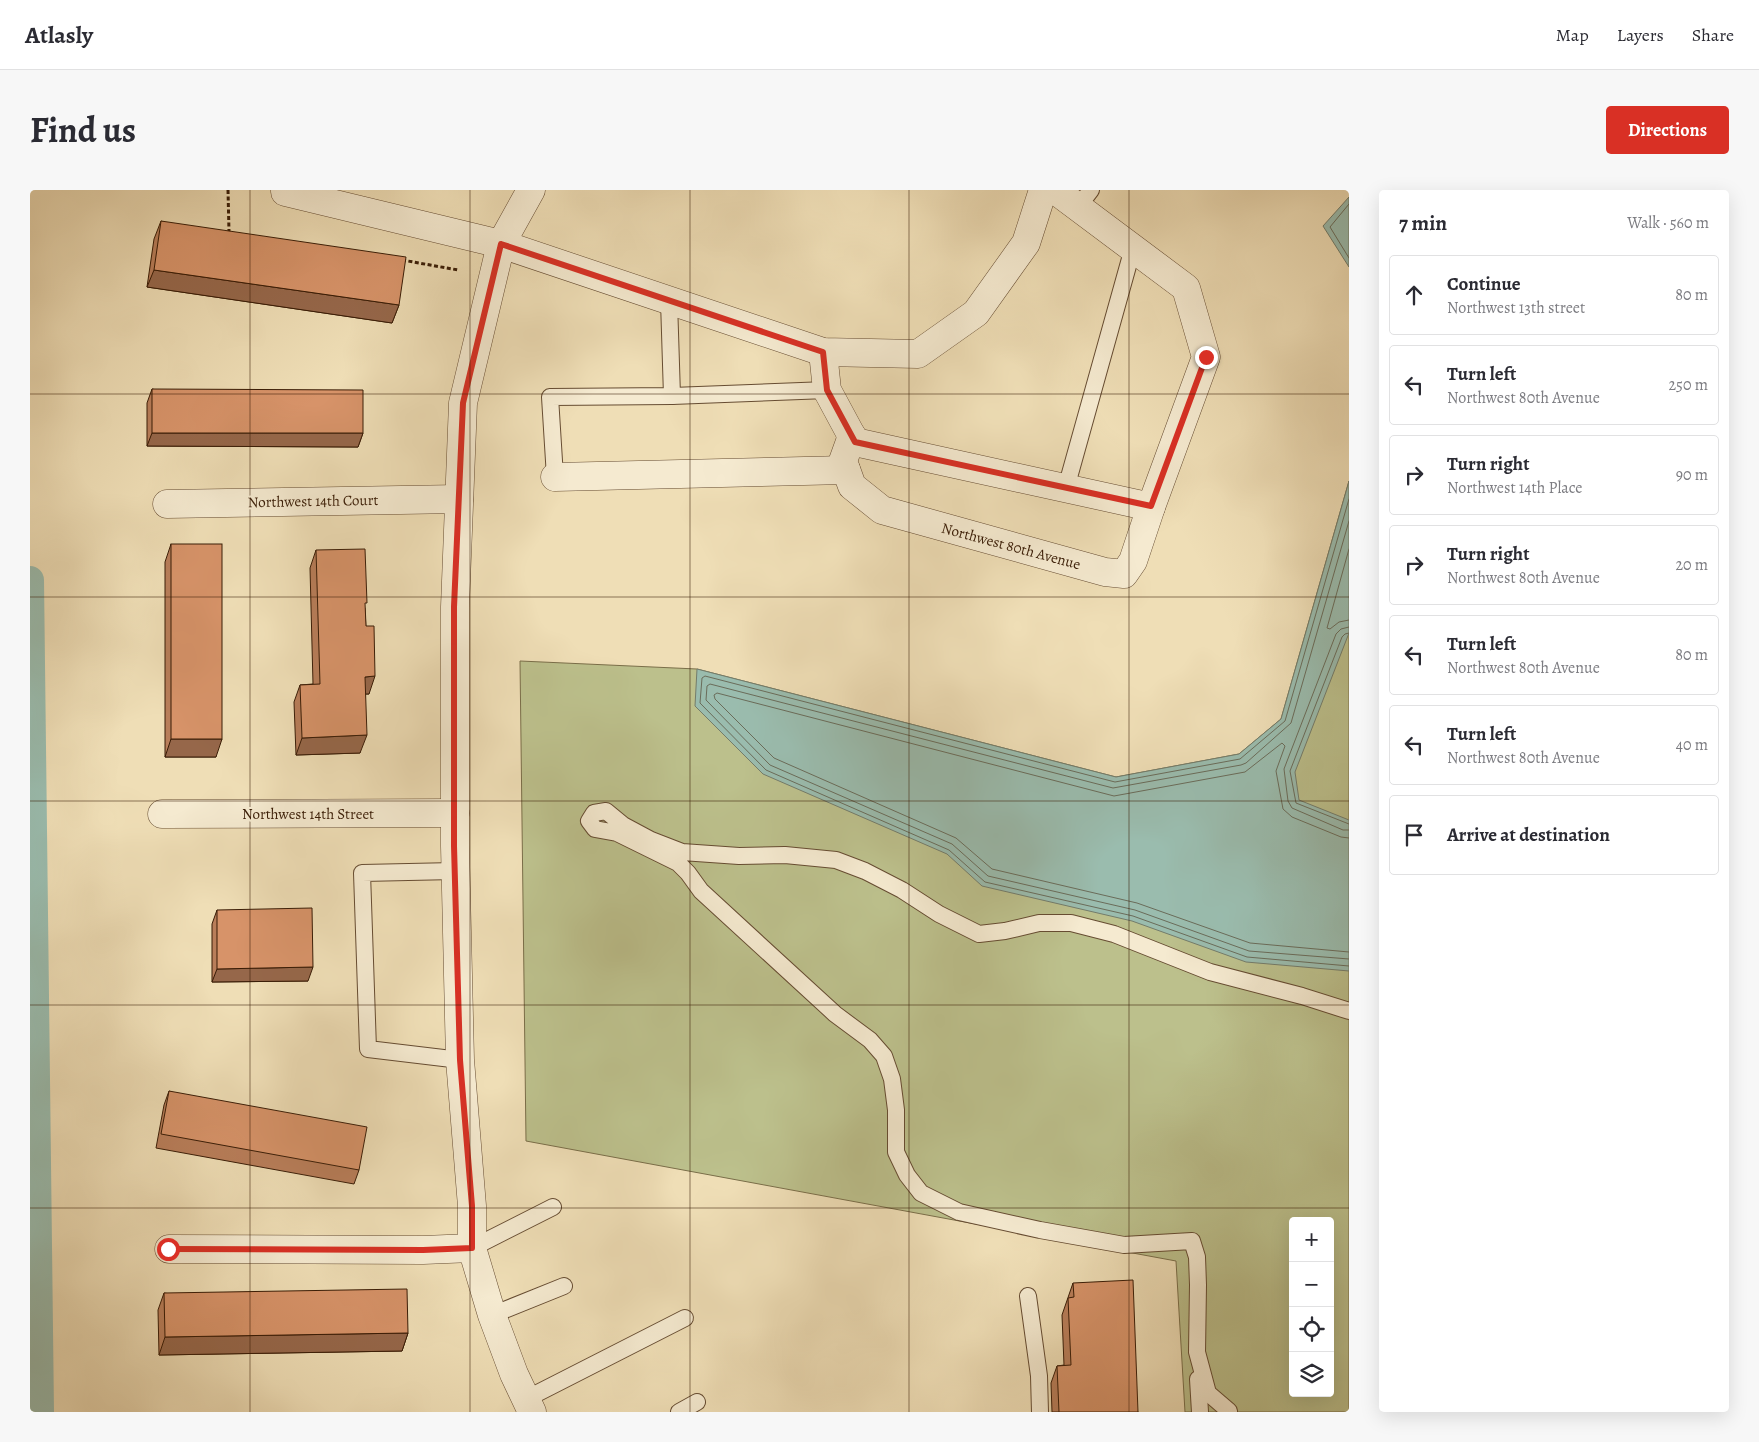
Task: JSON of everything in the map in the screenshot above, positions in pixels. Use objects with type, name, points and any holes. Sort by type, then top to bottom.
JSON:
[{"type":"street","points":[[285,190],[285,192],[501,244],[823,352],[918,354],[976,313],[1026,243],[1043,190]]},
{"type":"street","points":[[529,1405],[514,1374],[492,1315],[472,1248],[472,1206],[460,1060],[454,813],[454,607],[463,403],[501,244],[531,190]]},
{"type":"street","name":"Northwest 80th Avenue","points":[[846,470],[852,486],[882,510],[1105,572],[1124,574],[1133,561],[1151,506],[1206,357],[1186,288],[1133,248],[1084,198],[1055,190]]},
{"type":"street","points":[[823,352],[827,390],[855,442],[1151,506]]},
{"type":"street","points":[[555,477],[846,470],[843,461],[852,436]]},
{"type":"street","name":"Northwest 14th Court","points":[[167,504],[459,499]]},
{"type":"street","name":"Northwest 14th Street","points":[[162,814],[454,813]]},
{"type":"street","points":[[168,1249],[423,1250],[472,1248]]},
{"type":"lane","points":[[1066,488],[1133,248]]},
{"type":"lane","points":[[669,301],[672,396]]},
{"type":"lane","points":[[555,477],[550,397],[672,396],[827,390]]},
{"type":"lane","points":[[1200,1412],[1197,1352],[1197,1257],[1192,1241],[1124,1245],[1040,1230],[959,1212],[921,1193],[907,1175],[896,1152],[896,1110],[892,1079],[884,1056],[870,1040],[835,1014],[701,891],[678,863],[617,833],[595,829],[589,821],[594,813],[606,811],[623,825],[652,840],[682,852],[730,855],[785,855],[836,860],[873,874],[939,914],[978,934],[1005,931],[1040,923],[1071,923],[1114,934],[1210,972],[1302,996],[1349,1011]]},
{"type":"lane","points":[[455,872],[362,873],[368,1049],[460,1060]]},
{"type":"lane","points":[[472,1248],[553,1207]]},
{"type":"lane","points":[[492,1315],[564,1286]]},
{"type":"lane","points":[[1028,1296],[1039,1376],[1040,1412]]},
{"type":"lane","points":[[529,1405],[685,1318]]},
{"type":"lane","points":[[1197,1352],[1208,1393],[1229,1411]]},
{"type":"lane","points":[[679,1412],[697,1402]]},
{"type":"path","points":[[228,190],[229,232],[238,234]]},
{"type":"path","points":[[401,260],[458,270]]},
{"type":"green space","points":[[1349,481],[1349,1412],[1185,1412],[1176,1261],[526,1141],[520,661],[697,669],[1116,777],[1239,754],[1281,719]]},
{"type":"water","points":[[1349,197],[1349,267],[1323,226]]},
{"type":"water","points":[[1349,481],[1349,633],[1295,772],[1299,800],[1349,820],[1349,971],[1246,962],[1132,921],[982,886],[947,854],[763,774],[695,706],[697,669],[1116,777],[1239,754],[1281,719]]},
{"type":"building","points":[[161,221],[406,257],[399,305],[154,270]]},
{"type":"building","points":[[152,389],[363,390],[363,433],[152,433]]},
{"type":"building","points":[[171,544],[222,544],[222,739],[171,739]]},
{"type":"building","points":[[365,549],[366,626],[374,626],[375,676],[365,677],[367,735],[302,738],[300,685],[320,684],[316,550]]},
{"type":"building","points":[[312,908],[313,967],[217,969],[217,910]]},
{"type":"building","points":[[169,1091],[367,1127],[359,1170],[161,1134]]},
{"type":"building","points":[[1133,1280],[1138,1412],[1059,1412],[1057,1366],[1071,1365],[1068,1298],[1074,1297],[1073,1283]]},
{"type":"building","points":[[407,1289],[408,1333],[165,1337],[164,1293]]},
{"type":"waterway","points":[[30,580],[40,1412]]},
{"type":"route","points":[[168,1249],[423,1250],[472,1248],[472,1206],[460,1060],[454,846],[454,607],[463,403],[501,244],[823,352],[827,390],[855,442],[1151,506],[1206,357]]}]
